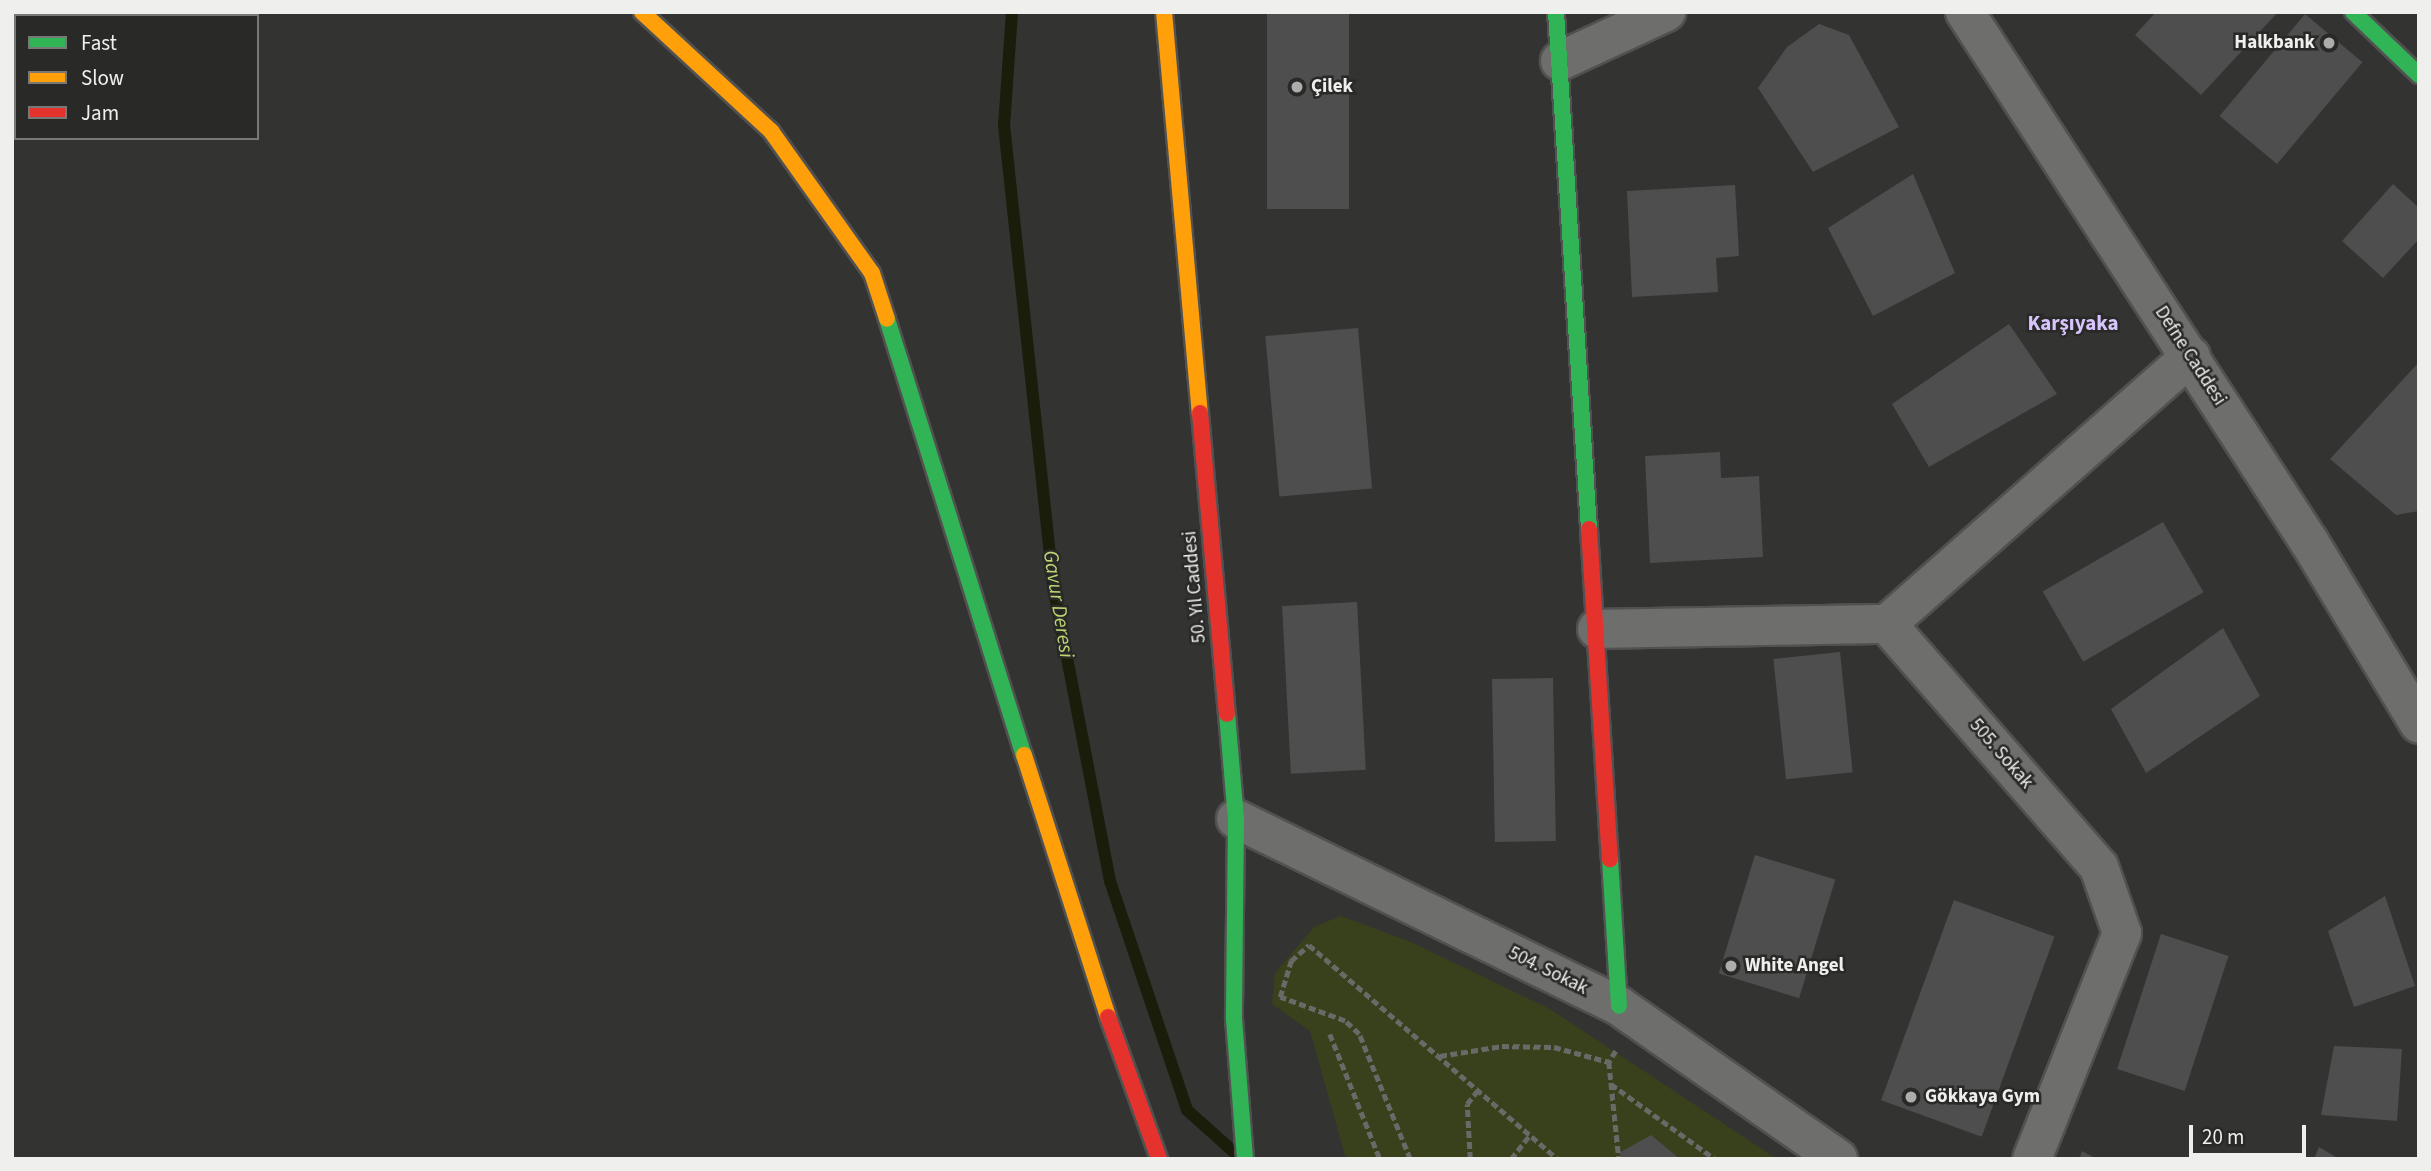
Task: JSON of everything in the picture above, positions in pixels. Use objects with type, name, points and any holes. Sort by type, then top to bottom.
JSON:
[{"type":"main road","points":[[642,12],[771,131],[872,273],[1091,968],[1159,1159]]},
{"type":"main road","name":"50. Yıl Caddesi","points":[[1164,12],[1236,819],[1234,1018],[1245,1159]]},
{"type":"main road","points":[[1556,12],[1597,629],[1629,1013]]},
{"type":"main road","points":[[2353,12],[2419,75]]},
{"type":"street","points":[[1560,61],[1666,12]]},
{"type":"street","name":"Defne Caddesi","points":[[1965,12],[2191,356],[2412,715],[2419,747]]},
{"type":"street","points":[[1597,629],[1887,624],[2191,356]]},
{"type":"street","name":"505. Sokak","points":[[1887,624],[2099,867],[2122,933],[2032,1159]]},
{"type":"street","name":"504. Sokak","points":[[1236,819],[1629,1013],[1838,1159]]},
{"type":"path","points":[[1410,1159],[1359,1034],[1345,1021],[1280,997],[1291,961],[1309,945],[1558,1159]]},
{"type":"path","points":[[1619,1159],[1609,1062],[1629,1013]]},
{"type":"path","points":[[1330,1034],[1380,1159]]},
{"type":"path","points":[[1439,1056],[1502,1046],[1554,1047],[1609,1062]]},
{"type":"path","points":[[1611,1083],[1715,1159]]},
{"type":"path","points":[[1470,1159],[1467,1104],[1479,1090]]},
{"type":"path","points":[[1511,1159],[1530,1135]]},
{"type":"green space","points":[[1341,916],[1411,942],[1550,1009],[1777,1159],[1346,1159],[1310,1031],[1272,1004],[1275,973],[1314,927]]},
{"type":"building","points":[[1267,12],[1349,12],[1349,209],[1267,209]]},
{"type":"building","points":[[2156,12],[2278,12],[2201,95],[2135,35]]},
{"type":"building","points":[[2305,14],[2362,62],[2277,164],[2220,116]]},
{"type":"building","points":[[1819,24],[1849,35],[1899,127],[1813,172],[1758,88],[1787,47]]},
{"type":"building","points":[[1913,174],[1955,273],[1873,316],[1828,228]]},
{"type":"building","points":[[2393,184],[2419,208],[2419,239],[2383,278],[2342,241]]},
{"type":"building","points":[[1735,185],[1739,256],[1716,258],[1718,292],[1632,297],[1627,191]]},
{"type":"building","points":[[2009,324],[2057,394],[1929,467],[1892,404]]},
{"type":"building","points":[[1358,328],[1372,488],[1279,496],[1265,336]]},
{"type":"building","points":[[2419,362],[2419,511],[2396,515],[2330,459]]},
{"type":"building","points":[[1720,452],[1721,478],[1759,476],[1763,557],[1650,563],[1645,456]]},
{"type":"building","points":[[2163,522],[2204,592],[2083,662],[2043,592]]},
{"type":"building","points":[[1357,602],[1366,770],[1291,774],[1282,606]]},
{"type":"building","points":[[2223,628],[2260,696],[2146,773],[2111,709]]},
{"type":"building","points":[[1840,652],[1853,772],[1786,779],[1773,659]]},
{"type":"building","points":[[1553,678],[1556,841],[1495,842],[1492,679]]},
{"type":"building","points":[[1755,855],[1835,880],[1799,998],[1719,974]]},
{"type":"building","points":[[2385,896],[2415,986],[2354,1007],[2328,931]]},
{"type":"building","points":[[1954,900],[2055,937],[1982,1137],[1881,1100]]},
{"type":"building","points":[[2161,934],[2229,956],[2185,1091],[2117,1069]]},
{"type":"building","points":[[2334,1046],[2402,1049],[2397,1121],[2321,1115]]},
{"type":"building","points":[[1651,1135],[1680,1159],[1623,1159],[1619,1153]]},
{"type":"building","points":[[2319,1147],[2339,1159],[2314,1159]]},
{"type":"building","points":[[2082,1151],[2097,1159],[2079,1159]]},
{"type":"waterway","name":"Gavur Deresi","points":[[1012,12],[1004,125],[1053,585],[1110,881],[1187,1110],[1236,1154]]},
{"type":"traffic: fast","points":[[1556,12],[1589,529]]},
{"type":"traffic: fast","points":[[2353,12],[2419,75]]},
{"type":"traffic: fast","points":[[887,319],[1024,755]]},
{"type":"traffic: fast","points":[[1227,714],[1236,819],[1234,1019],[1245,1159]]},
{"type":"traffic: fast","points":[[1610,859],[1619,1006]]},
{"type":"traffic: slow","points":[[642,12],[771,131],[872,273],[887,319]]},
{"type":"traffic: slow","points":[[1164,12],[1200,413]]},
{"type":"traffic: slow","points":[[1024,755],[1108,1017]]},
{"type":"traffic: jam","points":[[1200,413],[1227,714]]},
{"type":"traffic: jam","points":[[1589,529],[1610,859]]},
{"type":"traffic: jam","points":[[1108,1017],[1159,1159]]},
{"type":"place","name":"Halkbank","points":[[2329,43]]},
{"type":"place","name":"Çilek","points":[[1297,87]]},
{"type":"place","name":"White Angel","points":[[1731,966]]},
{"type":"place","name":"Gökkaya Gym","points":[[1911,1097]]},
{"type":"district","name":"Karşıyaka","points":[[2073,323]]}]
